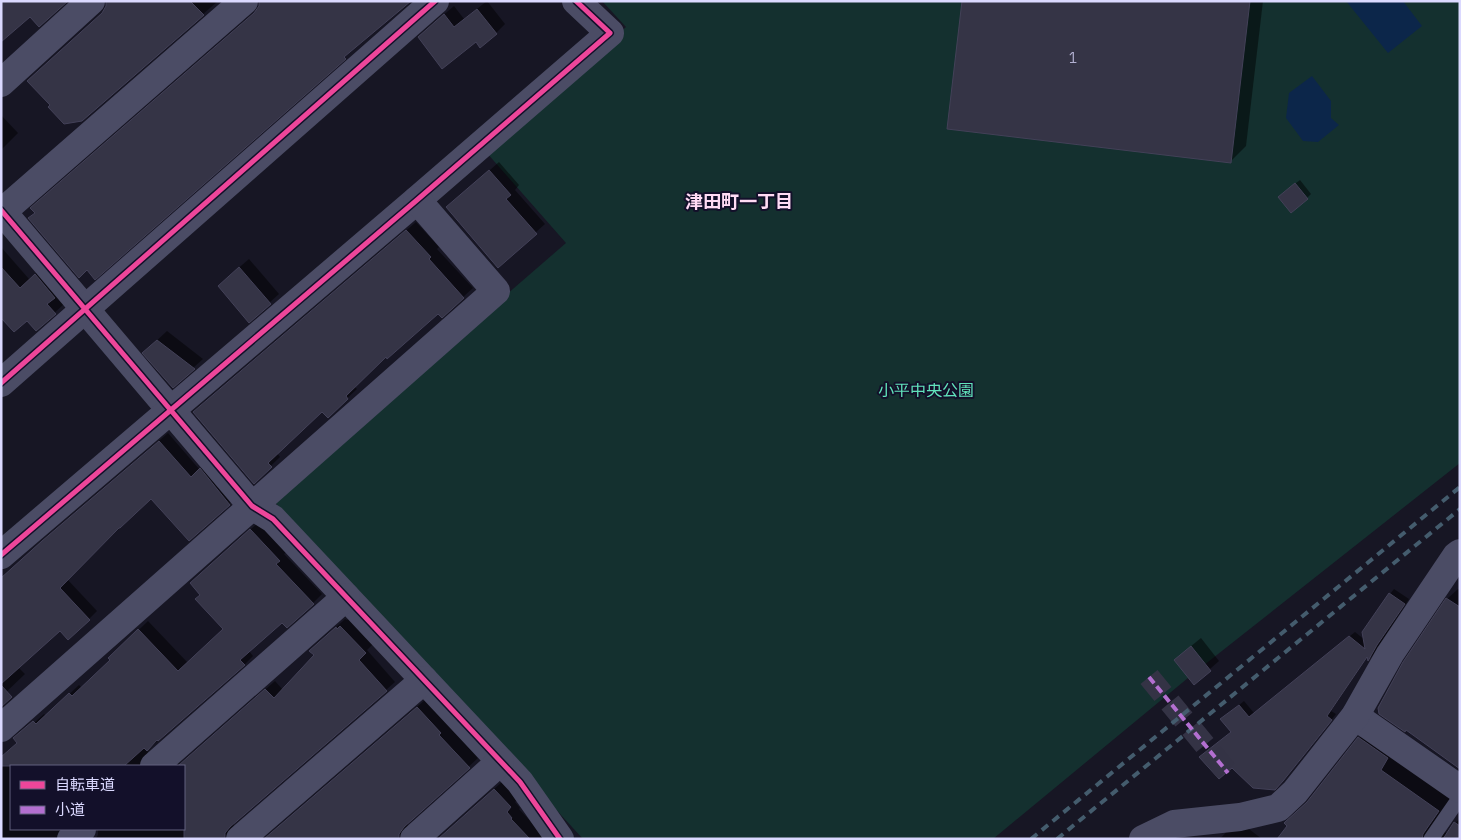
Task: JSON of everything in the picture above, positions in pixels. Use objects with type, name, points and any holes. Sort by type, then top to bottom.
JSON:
[{"type":"street","points":[[1,83],[91,1]]},
{"type":"street","points":[[244,1],[2,212],[252,506],[273,519],[520,782],[560,839]]},
{"type":"street","points":[[1,383],[435,1]]},
{"type":"street","points":[[1,555],[610,33],[576,1]]},
{"type":"street","points":[[1,728],[496,291],[417,200]]},
{"type":"street","points":[[1143,839],[1174,824],[1199,830],[1240,817],[1278,808],[1295,792],[1355,716],[1390,654],[1456,556],[1460,553]]},
{"type":"street","points":[[155,765],[346,597]]},
{"type":"street","points":[[240,839],[424,680]]},
{"type":"street","points":[[1355,716],[1460,789]]},
{"type":"street","points":[[414,839],[500,762]]},
{"type":"street","points":[[71,839],[81,830]]},
{"type":"lane","points":[[1431,839],[1460,797]]},
{"type":"green space","name":"小平中央公園","points":[[602,1],[1460,1],[1460,463],[1194,673],[993,839],[583,839],[271,498],[566,243],[486,152],[626,27]]},
{"type":"water","points":[[1346,1],[1403,1],[1422,26],[1388,53]]},
{"type":"water","points":[[1312,76],[1331,101],[1331,118],[1339,125],[1318,142],[1303,141],[1286,118],[1289,93]]},
{"type":"building","points":[[1,1],[68,1],[39,27],[30,17],[1,42]]},
{"type":"building","points":[[106,1],[190,1],[204,15],[82,121],[64,124],[48,107],[50,105],[27,81],[102,13],[106,6]]},
{"type":"building","points":[[259,1],[411,1],[344,57],[346,59],[95,280],[87,270],[79,278],[28,218],[35,213],[30,208],[254,13],[259,6]]},
{"type":"building","points":[[962,1],[1250,1],[1231,163],[947,129]]},
{"type":"building","points":[[477,9],[497,34],[480,48],[476,42],[442,69],[418,37],[444,14],[454,27]]},
{"type":"building","points":[[489,170],[511,195],[506,199],[537,234],[498,268],[446,207]]},
{"type":"building","points":[[1295,183],[1308,199],[1291,213],[1278,197]]},
{"type":"building","points":[[406,230],[464,298],[442,318],[438,314],[387,359],[386,357],[346,396],[348,399],[328,418],[322,412],[268,463],[272,467],[254,484],[193,412]]},
{"type":"building","points":[[1,267],[20,288],[35,274],[55,298],[47,304],[56,314],[36,331],[27,321],[14,332],[1,318]]},
{"type":"building","points":[[239,267],[271,304],[249,323],[218,286]]},
{"type":"building","points":[[157,340],[195,369],[173,388],[142,353]]},
{"type":"building","points":[[159,441],[191,477],[200,468],[230,505],[189,541],[151,499],[119,528],[60,588],[90,620],[68,640],[60,631],[1,684],[1,578]]},
{"type":"building","points":[[250,529],[280,561],[276,564],[314,604],[287,628],[282,623],[240,660],[245,665],[157,740],[147,751],[144,748],[125,765],[1,766],[1,757],[17,743],[13,738],[33,721],[36,724],[69,693],[72,696],[110,660],[108,658],[138,629],[178,671],[223,629],[195,599],[200,595],[190,583]]},
{"type":"building","points":[[1389,593],[1405,604],[1368,661],[1367,657],[1327,716],[1332,720],[1275,790],[1253,788],[1232,768],[1219,779],[1199,757],[1231,732],[1220,719],[1239,705],[1249,717],[1349,636],[1365,649],[1362,632]]},
{"type":"building","points":[[1446,598],[1460,607],[1460,769],[1406,730],[1405,732],[1379,714],[1378,708],[1403,662]]},
{"type":"building","points":[[340,626],[366,653],[359,660],[387,691],[230,827],[225,833],[225,839],[184,839],[185,765],[179,765],[265,689],[274,698],[314,655],[309,651],[336,627],[337,629]]},
{"type":"building","points":[[1191,646],[1211,671],[1194,685],[1174,660]]},
{"type":"building","points":[[1,685],[12,697],[1,707]]},
{"type":"building","points":[[417,707],[441,733],[439,735],[470,768],[404,827],[399,834],[399,839],[264,839]]},
{"type":"building","points":[[1358,737],[1388,758],[1381,770],[1439,811],[1423,834],[1422,839],[1277,839],[1287,826],[1284,823],[1307,802]]},
{"type":"building","points":[[494,789],[511,807],[507,812],[511,819],[530,839],[438,839]]},
{"type":"building","points":[[1454,822],[1460,826],[1460,839],[1443,839]]},
{"type":"tunnel","points":[[1149,677],[1228,773]]},
{"type":"railway","points":[[1031,839],[1460,487]]},
{"type":"railway","points":[[1057,839],[1460,509]]},
{"type":"marked path","points":[[1149,677],[1228,773]]},
{"type":"cycle path","points":[[1,383],[435,1]]},
{"type":"cycle path","points":[[1,555],[610,33],[576,1]]},
{"type":"cycle path","points":[[1,210],[252,506],[273,519],[520,782],[560,839]]},
{"type":"district","name":"津田町一丁目","points":[[739,201]]}]
